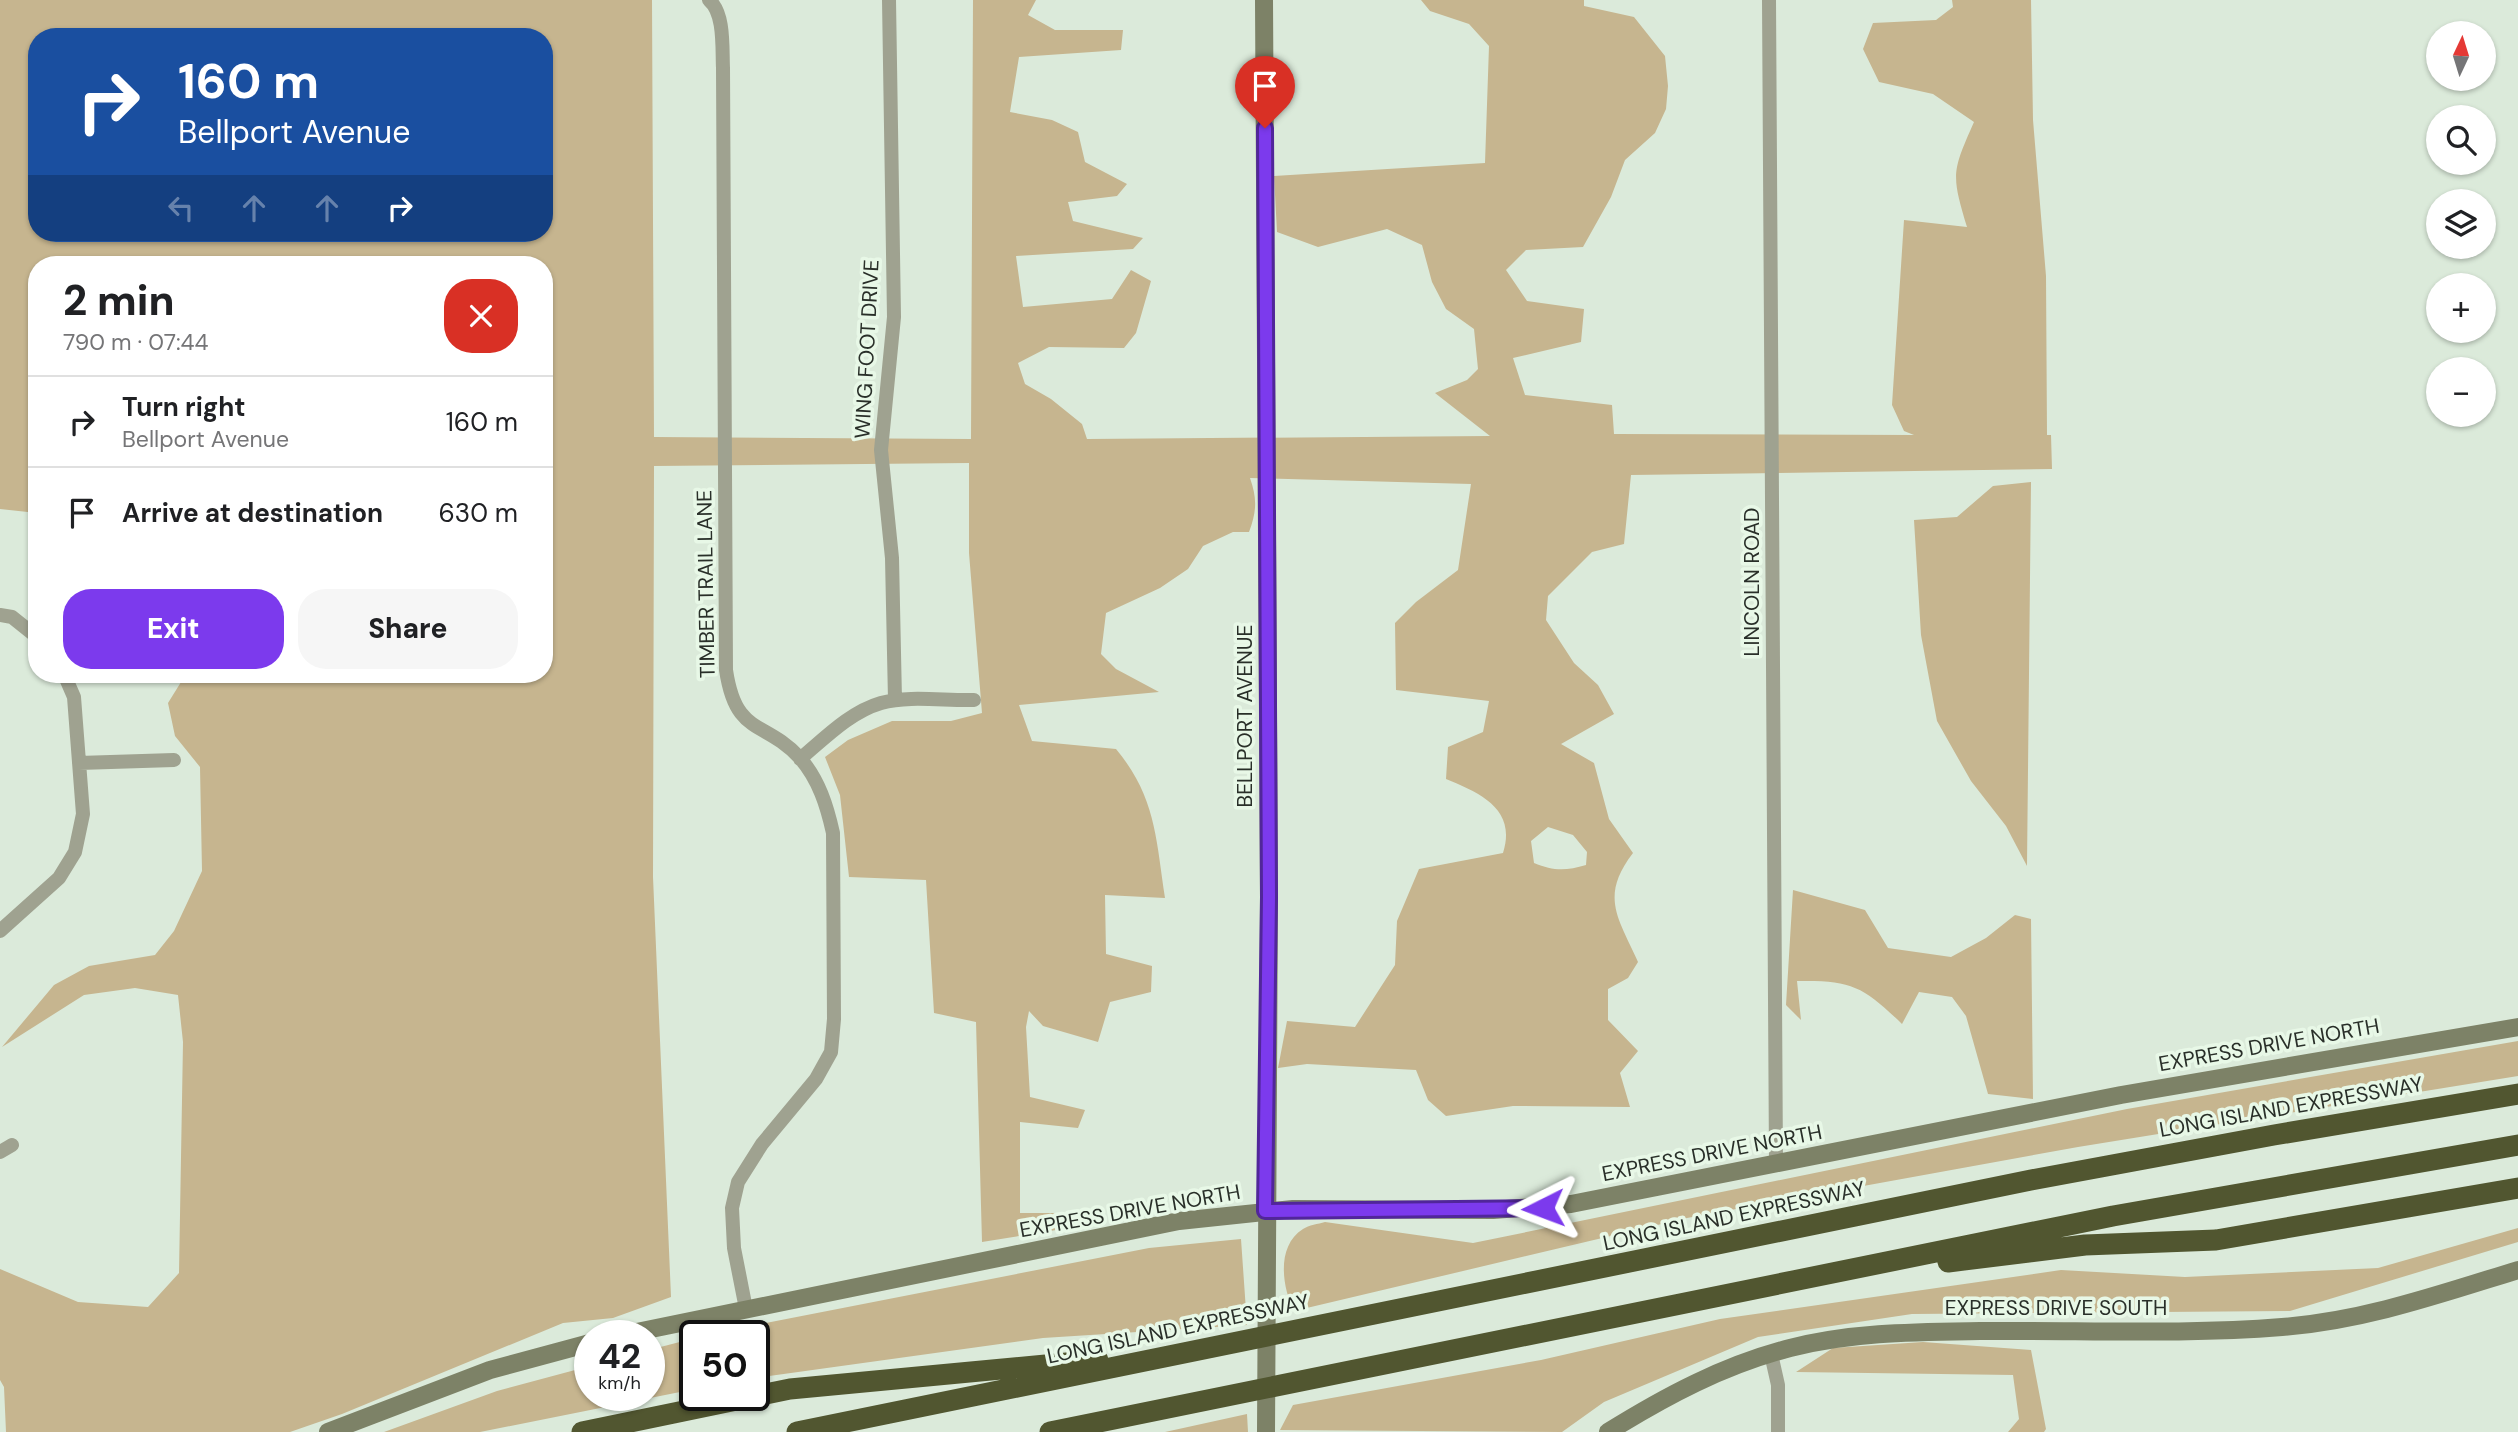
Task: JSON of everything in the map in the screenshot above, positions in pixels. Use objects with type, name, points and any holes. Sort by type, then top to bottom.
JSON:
[{"type":"highway","name":"LONG ISLAND EXPRESSWAY","points":[[797,1432],[2044,1177],[2518,1094]]},
{"type":"highway","points":[[1050,1432],[1851,1268],[2261,1188],[2518,1145]]},
{"type":"highway","points":[[1851,1268],[1940,1263],[2110,1243],[2173,1244],[2216,1240],[2518,1188]]},
{"type":"highway","points":[[582,1432],[818,1385],[956,1375],[1090,1359],[1138,1363]]},
{"type":"main road","name":"BELLPORT AVENUE","points":[[1264,0],[1269,883],[1265,1211],[1266,1429]]},
{"type":"main road","name":"EXPRESS DRIVE NORTH","points":[[665,1326],[1137,1229],[1265,1211],[1543,1208],[2193,1081],[2518,1027]]},
{"type":"main road","name":"EXPRESS DRIVE SOUTH","points":[[1608,1432],[1702,1380],[1771,1354],[1836,1338],[1903,1332],[2298,1326],[2386,1310],[2518,1270]]},
{"type":"main road","points":[[328,1432],[490,1370],[574,1347]]},
{"type":"street","name":"WING FOOT DRIVE","points":[[889,0],[894,317],[881,450],[892,558],[895,700]]},
{"type":"street","name":"LINCOLN ROAD","points":[[1769,0],[1776,1164]]},
{"type":"street","name":"TIMBER TRAIL LANE","points":[[714,1],[722,36],[723,68],[726,670],[730,694],[738,712],[800,759],[826,803],[832,834],[834,1019],[831,1052],[816,1079],[762,1144],[738,1182],[733,1208],[734,1248],[746,1309]]},
{"type":"street","points":[[0,615],[12,617],[28,630]]},
{"type":"street","points":[[0,931],[60,878],[75,852],[83,814],[74,697],[68,683]]},
{"type":"street","points":[[800,759],[846,720],[879,703],[895,700],[974,700]]},
{"type":"street","points":[[79,762],[174,760]]},
{"type":"street","points":[[1771,1354],[1778,1385],[1778,1432]]},
{"type":"shaded area","points":[[0,0],[652,0],[654,437],[971,439],[973,0],[1036,0],[1028,15],[1055,30],[1123,30],[1121,50],[1019,57],[1010,112],[1052,120],[1078,132],[1085,162],[1127,184],[1117,196],[1068,202],[1073,221],[1143,238],[1133,249],[1016,256],[1023,307],[1112,299],[1131,270],[1151,281],[1136,333],[1124,348],[1049,347],[1018,363],[1025,384],[1051,399],[1082,424],[1087,439],[1490,436],[1435,393],[1467,380],[1478,369],[1474,329],[1446,309],[1432,282],[1422,245],[1387,229],[1318,247],[1277,232],[1274,176],[1485,163],[1489,46],[1469,24],[1430,11],[1421,0],[1584,0],[1584,6],[1634,17],[1665,56],[1668,86],[1666,109],[1655,133],[1625,160],[1611,197],[1583,247],[1526,250],[1506,270],[1527,301],[1584,309],[1581,342],[1513,358],[1525,395],[1612,405],[1614,434],[1914,435],[1904,431],[1892,405],[1904,220],[1967,227],[1958,195],[1956,173],[1961,152],[1974,122],[1933,94],[1879,82],[1863,49],[1873,23],[1936,20],[1953,7],[1952,0],[2031,0],[2033,120],[2046,276],[2047,435],[2051,435],[2052,469],[1631,475],[1624,544],[1592,552],[1548,596],[1546,620],[1574,663],[1598,685],[1614,714],[1561,744],[1594,763],[1609,819],[1633,853],[1617,883],[1615,895],[1619,920],[1638,962],[1628,978],[1608,989],[1608,1020],[1638,1051],[1620,1073],[1630,1107],[1513,1106],[1446,1116],[1428,1100],[1416,1070],[1307,1064],[1278,1068],[1287,1021],[1355,1027],[1395,965],[1397,921],[1419,869],[1503,853],[1505,825],[1500,814],[1483,797],[1446,779],[1448,747],[1483,732],[1489,701],[1396,690],[1395,623],[1416,602],[1458,570],[1471,484],[1250,478],[1255,505],[1249,532],[1233,532],[1203,546],[1188,569],[1160,588],[1106,613],[1101,654],[1116,669],[1159,692],[1019,705],[1032,741],[1116,749],[1139,784],[1147,802],[1156,838],[1165,898],[1105,895],[1106,954],[1152,966],[1151,992],[1110,1002],[1098,1042],[1043,1026],[1029,1011],[1026,1027],[1030,1097],[1085,1110],[1078,1128],[1020,1122],[1020,1213],[1084,1213],[1087,1225],[982,1242],[976,1022],[934,1013],[926,880],[849,877],[840,795],[825,757],[848,740],[892,721],[951,721],[982,713],[969,553],[969,463],[654,466],[653,877],[671,1297],[613,1318],[563,1323],[342,1414],[290,1432],[6,1432],[4,1387],[0,1380],[0,1269],[78,1302],[148,1307],[179,1273],[183,1042],[178,995],[135,988],[84,995],[2,1047],[54,985],[89,966],[155,955],[174,931],[202,871],[200,767],[175,736],[168,703],[180,683],[553,683],[553,256],[28,256],[28,512],[0,509]],"holes":[[[1548,827],[1573,835],[1587,852],[1586,865],[1547,868],[1534,863],[1531,841]]]},
{"type":"shaded area","points":[[2031,482],[2027,866],[2006,826],[1971,781],[1937,721],[1921,635],[1914,520],[1957,517],[1993,486]]},
{"type":"shaded area","points":[[1793,890],[1865,910],[1888,948],[1951,957],[1986,938],[2015,915],[2031,919],[2033,1099],[1988,1094],[1966,1016],[1952,997],[1919,992],[1902,1024],[1877,1001],[1855,988],[1831,982],[1797,981],[1801,1020],[1786,1005]]},
{"type":"shaded area","points":[[2518,1041],[2518,1076],[2078,1147],[1687,1218],[1294,1311],[1284,1279],[1285,1256],[1294,1236],[1303,1229],[1325,1222],[1473,1243],[2127,1109]]},
{"type":"shaded area","points":[[2518,1228],[2518,1242],[2290,1311],[1912,1314],[1758,1337],[1604,1402],[1562,1432],[1280,1430],[1293,1405],[1541,1360],[1720,1319],[2061,1270],[2185,1277],[2378,1268]]},
{"type":"shaded area","points":[[1241,1239],[1247,1325],[1043,1338],[770,1376],[770,1322],[1149,1248]]},
{"type":"shaded area","points":[[679,1342],[679,1392],[665,1395],[665,1346]]},
{"type":"shaded area","points":[[1923,1342],[2031,1350],[2046,1429],[2044,1432],[2008,1432],[2019,1419],[2013,1375],[1796,1372],[1833,1348]]},
{"type":"shaded area","points":[[574,1370],[574,1411],[585,1411],[480,1432],[384,1432],[497,1391]]},
{"type":"shaded area","points":[[1247,1414],[1248,1432],[1165,1432]]},
{"type":"route","points":[[1265,128],[1269,897],[1265,1211],[1347,1208],[1543,1208]]}]
